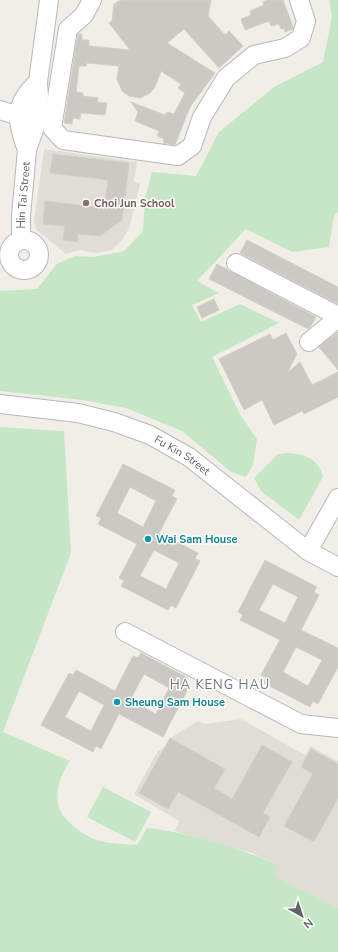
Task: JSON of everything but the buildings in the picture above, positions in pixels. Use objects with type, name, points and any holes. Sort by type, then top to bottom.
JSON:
[{"type":"street","name":"Hin Tai Street","points":[[22,240],[21,216],[27,150],[35,127],[26,108],[38,82],[49,0]]},
{"type":"street","points":[[92,0],[84,15],[68,29],[52,128],[63,140],[178,156],[192,146],[202,117],[226,78],[254,55],[285,48],[302,38],[306,21],[299,0]]},
{"type":"street","points":[[0,100],[26,108]]},
{"type":"street","points":[[0,110],[26,108]]},
{"type":"street","name":"Hin Tai Street","points":[[22,240],[32,241],[39,249],[39,259],[37,264],[28,270],[23,270],[13,266],[5,257],[14,244],[22,240]]},
{"type":"street","points":[[236,264],[338,317],[309,342]]},
{"type":"street","name":"Fu Kin Street","points":[[0,404],[78,413],[114,422],[150,435],[189,456],[308,550],[338,567]]},
{"type":"street","points":[[308,550],[338,498]]},
{"type":"street","points":[[125,632],[301,724],[338,728]]},
{"type":"shaded area","name":"Choi Jun School","points":[[44,149],[137,162],[134,182],[140,184],[130,226],[123,239],[112,250],[96,253],[80,250],[66,254],[37,230],[34,222]]},
{"type":"shaded area","points":[[241,719],[305,755],[310,746],[338,761],[338,908],[275,876],[278,865],[252,853],[175,831],[179,821],[134,794],[158,751],[167,746],[172,737],[198,721],[205,724]]},
{"type":"green space","points":[[329,0],[338,0],[338,212],[334,215],[329,247],[292,252],[246,229],[197,281],[219,293],[192,305],[201,322],[240,304],[279,323],[212,357],[241,416],[257,439],[253,465],[246,477],[231,472],[182,431],[126,408],[82,400],[0,391],[0,291],[37,289],[57,264],[75,256],[94,257],[124,251],[143,231],[145,198],[152,172],[196,176],[219,132],[274,87],[323,62],[332,17]]},
{"type":"green space","points":[[0,427],[64,431],[71,553],[3,732],[70,761],[60,781],[58,804],[63,816],[81,832],[100,841],[137,845],[147,828],[164,830],[197,837],[247,852],[278,865],[275,876],[338,908],[338,952],[0,952]]},
{"type":"green space","points":[[278,454],[299,454],[310,458],[318,466],[323,477],[299,520],[261,491],[254,478]]},
{"type":"green space","points":[[103,787],[151,812],[135,842],[87,817]]},
{"type":"place","name":"Choi Jun School","points":[[86,203]]},
{"type":"place","name":"Wai Sam House","points":[[148,539]]},
{"type":"place","name":"Sheung Sam House","points":[[117,702]]},
{"type":"district","name":"HA KENG HAU","points":[[220,685]]}]
